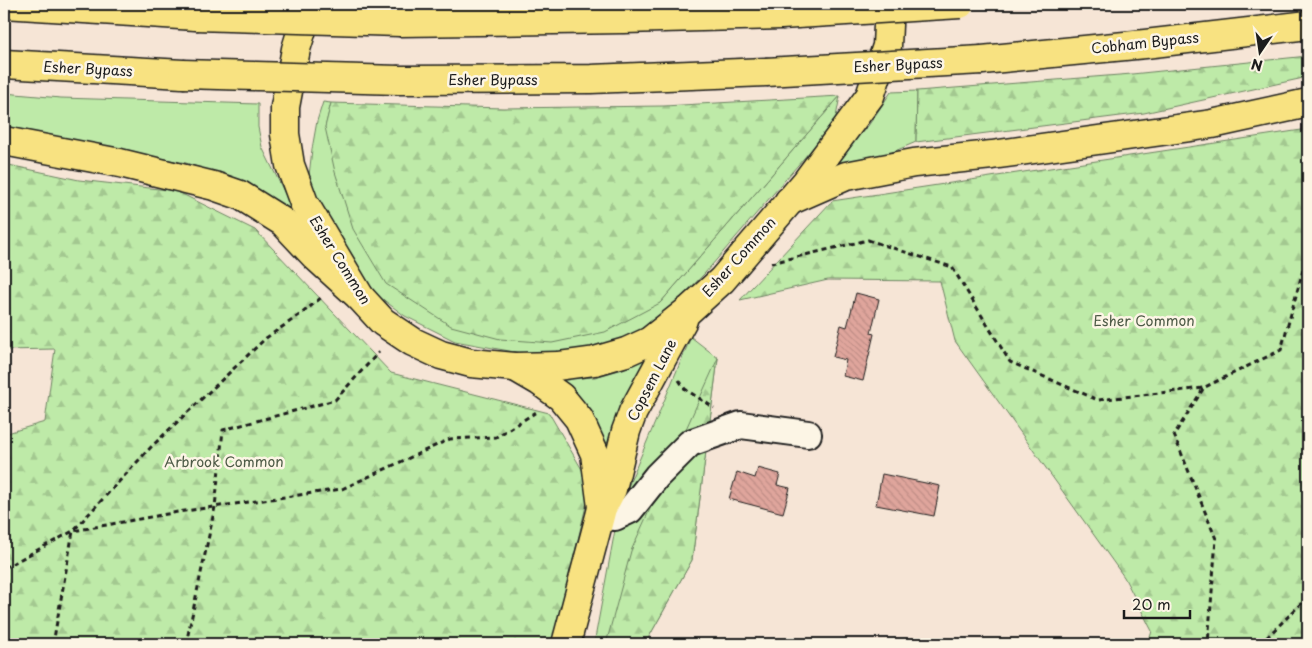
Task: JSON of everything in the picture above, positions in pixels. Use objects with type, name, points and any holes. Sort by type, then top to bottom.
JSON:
[{"type":"main road","points":[[4,4],[196,16],[400,22],[624,20],[780,16],[960,4]]},
{"type":"main road","name":"Esher Common","points":[[310,4],[296,49],[286,106],[285,134],[290,164],[304,203],[360,297],[383,322],[413,342],[441,355],[471,363],[515,366],[558,366],[595,361],[626,352],[650,341],[689,310],[722,280],[806,182],[870,96],[887,46],[889,4]]},
{"type":"main road","name":"Cobham Bypass","points":[[982,60],[1146,44],[1308,25]]},
{"type":"main road","name":"Esher Bypass","points":[[4,64],[183,74],[400,80],[591,79],[766,72],[982,60]]},
{"type":"main road","points":[[789,201],[846,176],[914,163],[992,155],[1203,125],[1308,103]]},
{"type":"main road","points":[[4,141],[120,163],[214,186],[240,195],[283,222],[315,256],[360,297]]},
{"type":"main road","name":"Copsem Lane","points":[[566,644],[601,512],[612,489],[626,431],[633,412],[689,310]]},
{"type":"main road","name":"Copsem Lane","points":[[515,366],[561,397],[579,419],[595,454],[601,512]]},
{"type":"street","points":[[601,512],[615,517],[630,510],[657,476],[690,443],[741,425],[808,434]]},
{"type":"path","points":[[765,264],[868,240],[952,267],[1010,362],[1098,400],[1203,388],[1281,350],[1308,252]]},
{"type":"path","points":[[53,644],[73,531],[152,446],[266,338],[323,296]]},
{"type":"path","points":[[186,644],[215,507],[223,430],[335,400],[379,352]]},
{"type":"path","points":[[664,356],[685,389],[741,425]]},
{"type":"path","points":[[1203,388],[1174,435],[1216,539],[1208,644]]},
{"type":"path","points":[[4,568],[73,531],[178,512],[342,489],[450,439],[496,437],[542,408]]},
{"type":"path","points":[[1260,644],[1308,597]]},
{"type":"green space","points":[[1308,56],[1308,77],[1144,113],[916,142],[917,91],[1132,74]]},
{"type":"green space","points":[[917,91],[916,142],[881,157],[830,170],[833,164],[868,126],[891,92]]},
{"type":"green space","points":[[4,93],[61,98],[258,104],[258,127],[262,147],[294,212],[291,215],[221,175],[186,163],[4,128]]},
{"type":"green space","points":[[840,96],[835,122],[705,273],[659,321],[623,342],[563,355],[520,353],[455,341],[405,316],[373,292],[353,256],[314,197],[309,176],[317,121],[323,102],[331,103],[325,128],[660,303]]},
{"type":"green space","points":[[840,96],[660,303],[605,332],[552,343],[500,339],[451,326],[386,284],[353,229],[335,172],[325,127],[331,103],[503,108],[664,106]]},
{"type":"green space","name":"Esher Common","points":[[1308,129],[1308,644],[1148,644],[1152,631],[1124,577],[955,341],[940,281],[828,280],[740,300],[832,201]]},
{"type":"green space","name":"Arbrook Common","points":[[4,164],[79,180],[176,191],[255,230],[391,373],[549,413],[591,485],[553,644],[4,644],[4,434],[45,422],[55,349],[4,350]]},
{"type":"green space","points":[[691,337],[718,358],[692,560],[645,644],[594,644],[619,508]]},
{"type":"green space","points":[[718,358],[692,560],[645,644],[606,644],[631,551]]},
{"type":"green space","points":[[646,359],[647,362],[610,454],[560,381],[563,379],[595,377],[623,369]]},
{"type":"building","points":[[856,293],[879,299],[871,333],[874,334],[863,381],[843,376],[846,360],[833,357],[841,325],[847,327]]},
{"type":"building","points":[[758,468],[780,474],[777,485],[790,488],[783,513],[729,499],[737,472],[755,478]]},
{"type":"building","points":[[882,474],[940,486],[934,516],[876,505]]}]
